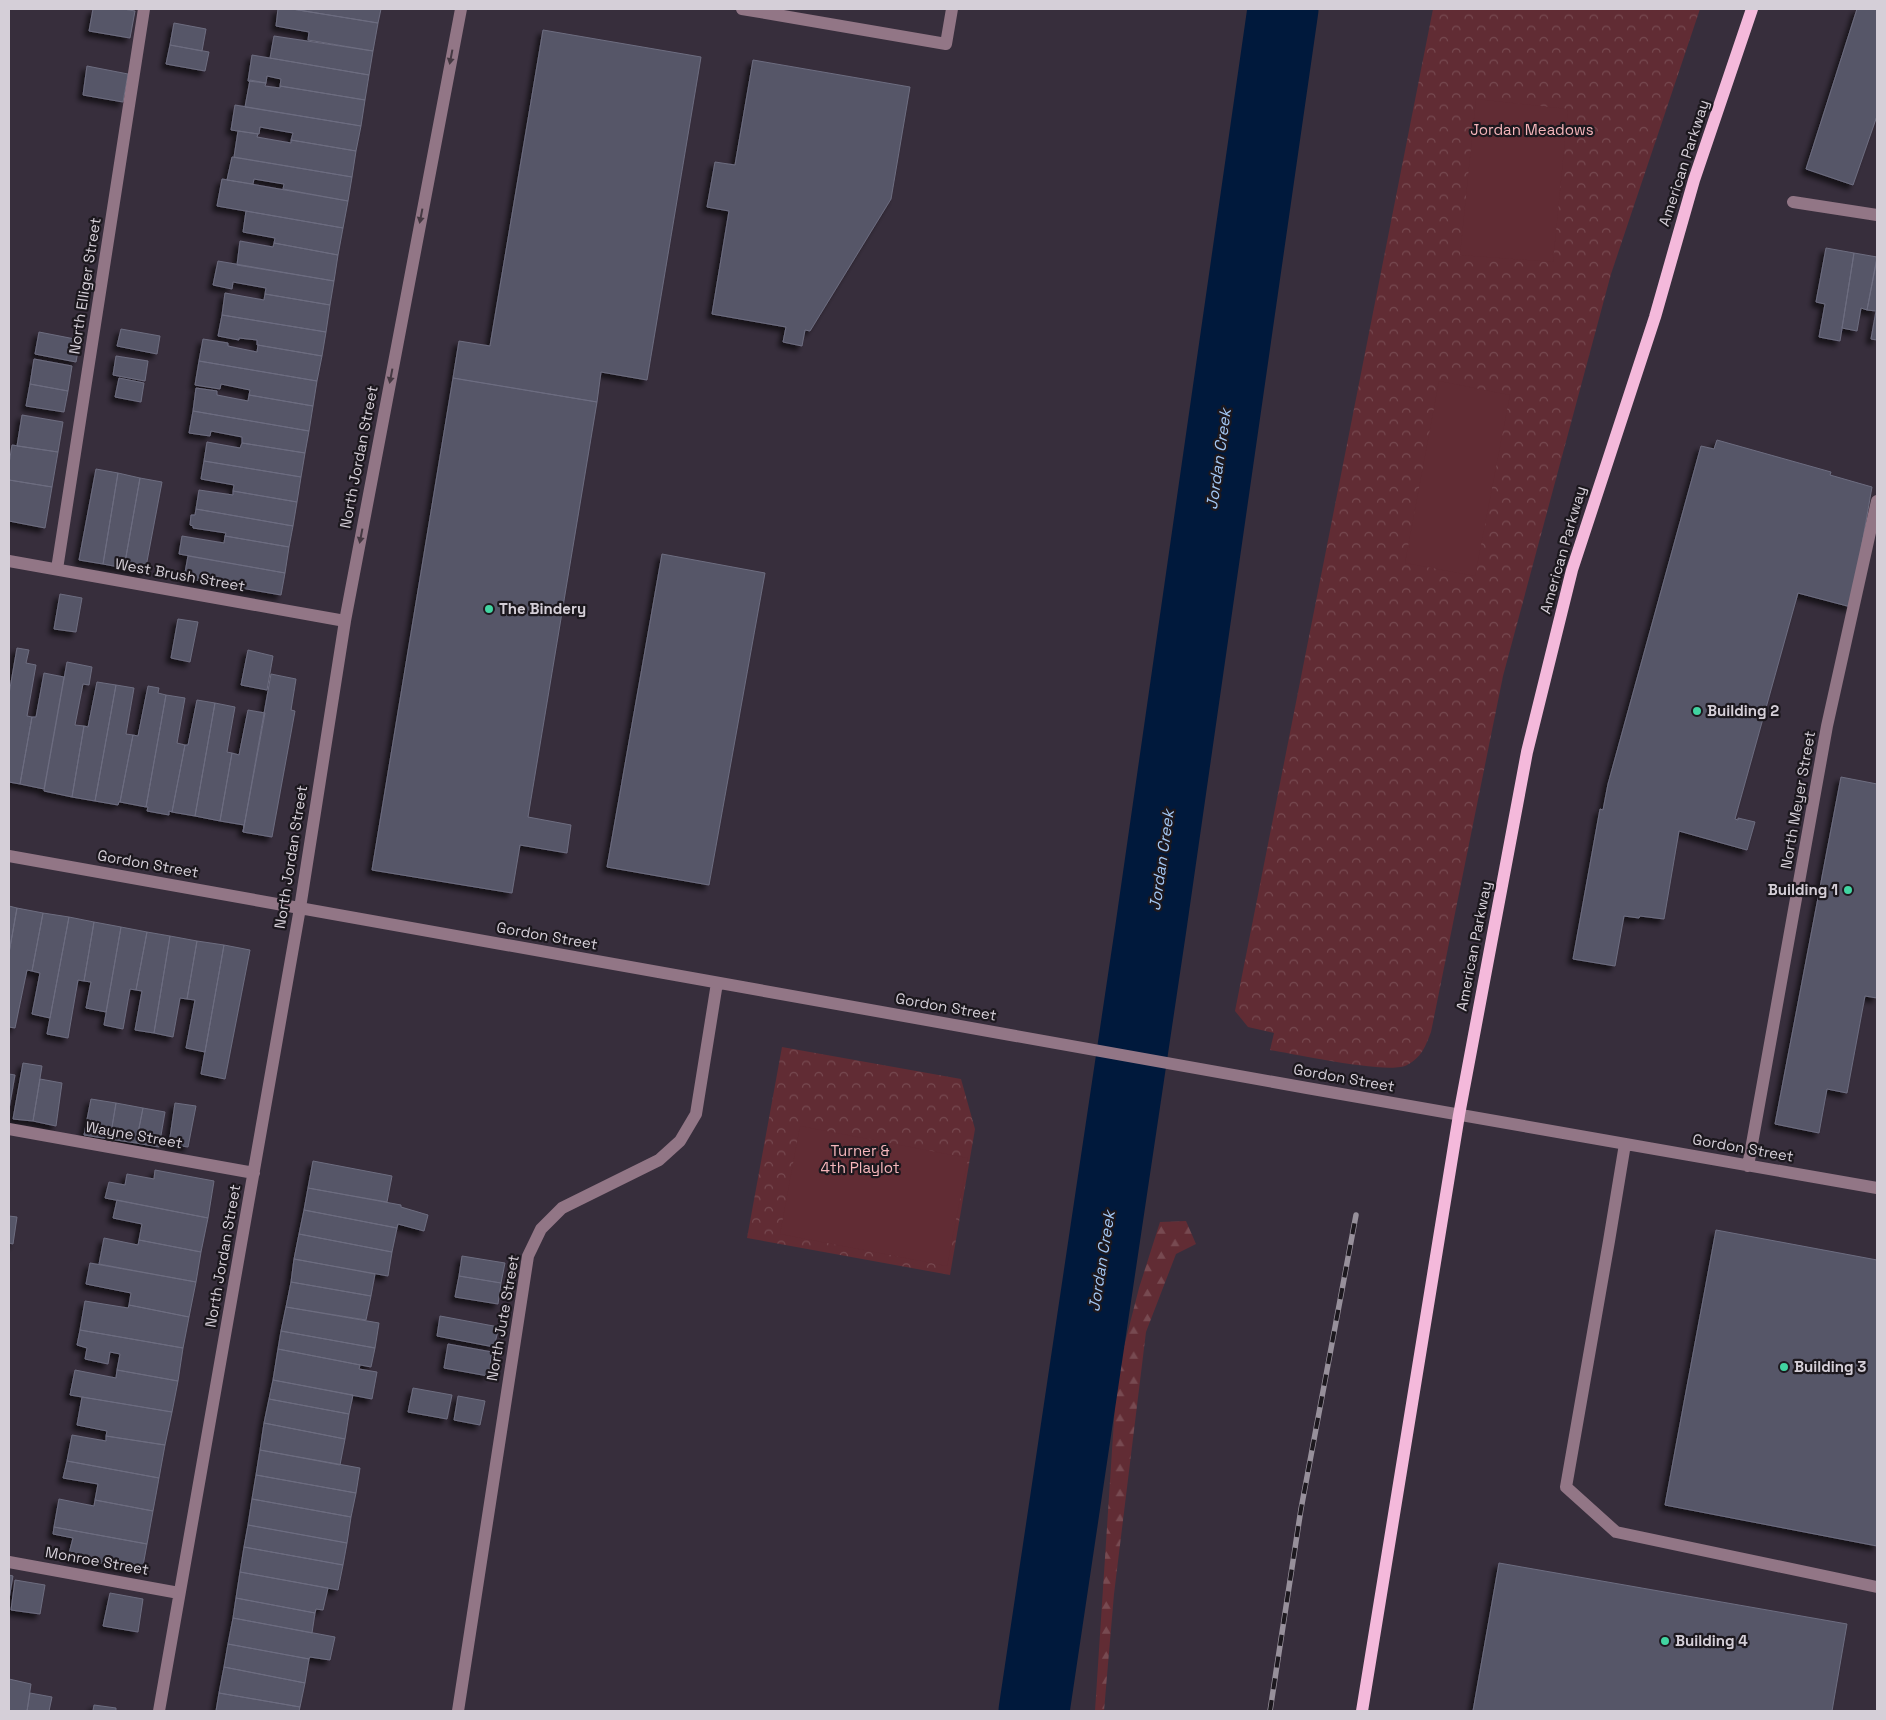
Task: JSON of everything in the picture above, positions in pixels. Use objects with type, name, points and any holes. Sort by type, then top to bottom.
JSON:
[{"type":"main road","name":"American Parkway","points":[[1362,1711],[1458,1115],[1527,752],[1572,570],[1655,318],[1694,180],[1752,9]]},
{"type":"street","name":"North Elliger Street","points":[[57,569],[144,9]]},
{"type":"street","name":"North Jordan Street","points":[[158,1711],[300,908],[345,621],[460,9]]},
{"type":"street","points":[[742,9],[946,44],[952,9]]},
{"type":"street","points":[[1793,202],[1877,215]]},
{"type":"street","name":"North Meyer Street","points":[[1748,1166],[1827,726],[1877,501]]},
{"type":"street","name":"West Brush Street","points":[[9,561],[345,621]]},
{"type":"street","name":"Gordon Street","points":[[9,856],[1877,1188]]},
{"type":"street","name":"North Jute Street","points":[[458,1711],[528,1256],[541,1229],[562,1208],[659,1160],[680,1141],[696,1114],[717,983]]},
{"type":"street","name":"Wayne Street","points":[[9,1129],[254,1173]]},
{"type":"street","points":[[1625,1144],[1566,1487],[1616,1532],[1877,1587]]},
{"type":"street","name":"Monroe Street","points":[[9,1562],[179,1593]]},
{"type":"green space","name":"Jordan Meadows","points":[[1433,9],[1700,9],[1611,274],[1503,676],[1431,1032],[1422,1051],[1416,1059],[1407,1065],[1397,1067],[1363,1066],[1270,1050],[1274,1033],[1248,1027],[1235,1011]]},
{"type":"green space","points":[[1476,99],[1568,109],[1553,262],[1460,255]]},
{"type":"green space","points":[[1439,381],[1510,395],[1475,576],[1405,563]]},
{"type":"green space","name":"Turner & 4th Playlot","points":[[782,1047],[961,1079],[975,1129],[950,1275],[747,1238]]},
{"type":"green space","points":[[800,1126],[968,1158],[947,1266],[780,1234]]},
{"type":"green space","points":[[1186,1221],[1196,1244],[1176,1254],[1146,1332],[1114,1594],[1104,1711],[1095,1711],[1117,1374],[1139,1288],[1160,1222]]},
{"type":"building","points":[[93,9],[135,11],[130,38],[89,31]]},
{"type":"building","points":[[278,9],[292,9],[378,23],[373,51],[308,40],[309,32],[276,26]]},
{"type":"building","points":[[292,9],[381,9],[378,23]]},
{"type":"building","points":[[1857,9],[1877,9],[1877,116],[1853,185],[1806,169]]},
{"type":"building","points":[[174,23],[206,29],[202,51],[170,45]]},
{"type":"building","points":[[543,30],[701,57],[647,380],[601,372],[597,402],[453,378],[459,341],[490,346]]},
{"type":"building","points":[[274,36],[373,51],[369,75],[270,58]]},
{"type":"building","points":[[170,45],[209,52],[205,71],[166,64]]},
{"type":"building","points":[[252,55],[369,75],[365,100],[280,86],[281,79],[267,76],[266,83],[248,81]]},
{"type":"building","points":[[753,60],[910,87],[891,199],[810,331],[805,330],[802,346],[783,342],[786,327],[712,314],[729,211],[707,207],[715,162],[735,165]]},
{"type":"building","points":[[87,66],[128,74],[123,102],[83,95]]},
{"type":"building","points":[[250,80],[266,83],[265,86],[280,88],[280,86],[365,100],[361,126],[245,107]]},
{"type":"building","points":[[235,105],[361,126],[356,151],[291,140],[293,133],[260,127],[259,134],[231,130]]},
{"type":"building","points":[[238,131],[258,134],[257,137],[291,143],[291,140],[356,151],[352,177],[234,157]]},
{"type":"building","points":[[232,157],[352,177],[348,201],[283,189],[284,184],[254,179],[253,184],[227,180]]},
{"type":"building","points":[[222,179],[348,201],[343,228],[217,206]]},
{"type":"building","points":[[246,211],[343,228],[338,255],[274,243],[275,238],[243,232]]},
{"type":"building","points":[[240,241],[273,247],[274,243],[338,255],[334,281],[237,265]]},
{"type":"building","points":[[1826,248],[1854,253],[1840,341],[1819,337],[1825,304],[1816,302]]},
{"type":"building","points":[[1854,253],[1877,257],[1867,310],[1861,308],[1857,331],[1842,328]]},
{"type":"building","points":[[1877,259],[1877,340],[1871,339],[1876,311],[1867,310]]},
{"type":"building","points":[[218,261],[334,281],[330,305],[265,294],[266,288],[233,282],[232,289],[213,285]]},
{"type":"building","points":[[225,293],[264,300],[265,294],[330,305],[326,332],[222,315]]},
{"type":"building","points":[[222,315],[326,332],[322,356],[257,345],[257,340],[239,338],[239,340],[218,336]]},
{"type":"building","points":[[121,329],[160,336],[157,354],[117,346]]},
{"type":"building","points":[[39,332],[80,340],[76,362],[35,354]]},
{"type":"building","points":[[203,339],[228,343],[228,346],[257,352],[258,345],[322,356],[317,381],[199,361]]},
{"type":"building","points":[[116,356],[148,361],[145,381],[113,375]]},
{"type":"building","points":[[34,359],[72,366],[68,391],[30,384]]},
{"type":"building","points":[[199,361],[317,381],[313,406],[249,395],[250,390],[221,384],[220,389],[195,385]]},
{"type":"building","points":[[119,378],[144,383],[141,402],[115,397]]},
{"type":"building","name":"The Bindery","points":[[453,378],[597,402],[528,817],[571,825],[567,853],[520,845],[512,893],[372,870]]},
{"type":"building","points":[[30,384],[68,391],[64,412],[26,406]]},
{"type":"building","points":[[196,388],[217,391],[217,395],[248,401],[249,395],[313,406],[309,431],[193,411]]},
{"type":"building","points":[[193,411],[309,431],[305,453],[242,443],[242,437],[211,431],[210,436],[189,433]]},
{"type":"building","points":[[22,415],[63,422],[58,452],[17,446]]},
{"type":"building","name":"Building 2","points":[[1717,440],[1831,472],[1830,475],[1872,487],[1851,607],[1798,593],[1735,819],[1755,822],[1747,850],[1679,831],[1664,919],[1624,916],[1615,966],[1573,959],[1600,809],[1603,810],[1608,784],[1701,446],[1714,449]]},
{"type":"building","points":[[207,442],[240,448],[242,443],[305,453],[301,477],[204,461]]},
{"type":"building","points":[[12,445],[58,452],[52,487],[9,480]]},
{"type":"building","points":[[204,461],[301,477],[297,502],[233,491],[234,485],[201,479]]},
{"type":"building","points":[[96,469],[118,473],[103,564],[79,560]]},
{"type":"building","points":[[118,473],[140,478],[124,568],[103,564]]},
{"type":"building","points":[[140,478],[162,482],[145,572],[124,568]]},
{"type":"building","points":[[9,480],[52,487],[45,528],[9,521]]},
{"type":"building","points":[[199,490],[233,495],[233,491],[297,502],[293,526],[196,509]]},
{"type":"building","points":[[196,509],[293,526],[289,547],[225,536],[226,533],[193,528],[190,525],[191,515],[195,515]]},
{"type":"building","points":[[182,536],[224,543],[225,536],[289,547],[285,573],[179,554]]},
{"type":"building","points":[[662,554],[765,573],[709,885],[607,867]]},
{"type":"building","points":[[188,556],[285,573],[281,595],[184,578]]},
{"type":"building","points":[[60,594],[82,598],[76,632],[54,629]]},
{"type":"building","points":[[178,619],[198,622],[190,662],[171,658]]},
{"type":"building","points":[[17,648],[29,650],[26,663],[36,665],[27,716],[32,717],[20,784],[9,782],[9,694]]},
{"type":"building","points":[[248,650],[273,656],[267,690],[241,685]]},
{"type":"building","points":[[67,662],[92,667],[89,685],[83,684],[75,725],[84,726],[72,797],[44,791]]},
{"type":"building","points":[[44,673],[64,677],[44,789],[20,784],[32,717],[36,717]]},
{"type":"building","points":[[271,674],[296,679],[291,710],[295,711],[272,837],[243,832]]},
{"type":"building","points":[[97,682],[116,685],[95,801],[72,797],[84,726],[88,727]]},
{"type":"building","points":[[116,685],[134,688],[126,734],[133,735],[118,805],[95,801]]},
{"type":"building","points":[[148,686],[159,688],[158,693],[166,695],[146,807],[120,802],[133,735],[138,736]]},
{"type":"building","points":[[166,695],[185,698],[177,743],[185,745],[172,812],[169,811],[169,815],[147,811],[148,807],[146,807]]},
{"type":"building","points":[[197,700],[215,703],[195,816],[172,812],[185,745],[188,745]]},
{"type":"building","points":[[215,703],[235,707],[227,752],[232,753],[220,821],[195,816]]},
{"type":"building","points":[[248,710],[265,713],[243,832],[244,825],[220,821],[232,753],[239,755]]},
{"type":"building","name":"Building 1","points":[[1841,777],[1877,784],[1877,998],[1865,996],[1847,1093],[1827,1089],[1819,1133],[1775,1124]]},
{"type":"building","points":[[9,906],[17,908],[9,953]]},
{"type":"building","points":[[17,908],[43,913],[32,971],[27,970],[15,1028],[9,1027],[9,953]]},
{"type":"building","points":[[43,913],[69,917],[50,1018],[32,1014],[40,973],[32,971]]},
{"type":"building","points":[[69,917],[94,922],[84,981],[78,980],[68,1038],[47,1034]]},
{"type":"building","points":[[94,922],[121,927],[106,1012],[86,1008],[91,982],[84,981]]},
{"type":"building","points":[[121,927],[147,932],[136,990],[130,989],[123,1029],[104,1025]]},
{"type":"building","points":[[147,932],[170,936],[154,1033],[135,1030],[142,991],[136,990]]},
{"type":"building","points":[[170,936],[197,941],[187,999],[180,998],[173,1037],[154,1033]]},
{"type":"building","points":[[197,941],[224,945],[205,1052],[186,1048],[195,1000],[187,999]]},
{"type":"building","points":[[224,945],[250,950],[225,1079],[201,1074]]},
{"type":"building","points":[[23,1063],[42,1066],[33,1121],[13,1119]]},
{"type":"building","points":[[9,1074],[15,1075],[9,1109]]},
{"type":"building","points":[[40,1079],[62,1083],[56,1126],[33,1121]]},
{"type":"building","points":[[91,1099],[116,1103],[110,1139],[84,1135]]},
{"type":"building","points":[[116,1103],[143,1108],[136,1143],[110,1139]]},
{"type":"building","points":[[175,1103],[196,1106],[188,1147],[169,1144]]},
{"type":"building","points":[[143,1108],[165,1112],[159,1147],[136,1143]]},
{"type":"building","points":[[313,1161],[392,1176],[387,1202],[308,1188]]},
{"type":"building","points":[[155,1170],[214,1181],[208,1218],[105,1198],[109,1182],[125,1185],[127,1174],[154,1179]]},
{"type":"building","points":[[308,1188],[401,1205],[401,1207],[428,1215],[424,1231],[398,1224],[397,1228],[304,1210]]},
{"type":"building","points":[[117,1200],[208,1218],[201,1252],[139,1240],[142,1224],[113,1218]]},
{"type":"building","points":[[304,1210],[397,1228],[392,1252],[299,1234]]},
{"type":"building","points":[[9,1216],[17,1217],[13,1244],[9,1243]]},
{"type":"building","name":"Building 3","points":[[1716,1230],[1877,1260],[1877,1546],[1665,1505]]},
{"type":"building","points":[[299,1234],[392,1252],[388,1276],[294,1259]]},
{"type":"building","points":[[104,1238],[138,1245],[139,1240],[201,1252],[196,1282],[99,1264]]},
{"type":"building","points":[[462,1256],[505,1263],[501,1283],[459,1276]]},
{"type":"building","points":[[294,1259],[375,1274],[371,1296],[291,1282]]},
{"type":"building","points":[[90,1263],[196,1282],[189,1317],[129,1305],[131,1293],[86,1284]]},
{"type":"building","points":[[459,1276],[501,1283],[498,1304],[455,1297]]},
{"type":"building","points":[[291,1282],[371,1296],[366,1320],[286,1307]]},
{"type":"building","points":[[85,1301],[128,1308],[129,1305],[189,1317],[183,1348],[80,1330]]},
{"type":"building","points":[[286,1307],[379,1323],[375,1348],[281,1331]]},
{"type":"building","points":[[440,1316],[499,1327],[494,1347],[437,1336]]},
{"type":"building","points":[[80,1330],[183,1348],[178,1381],[117,1370],[120,1354],[110,1352],[108,1364],[85,1359],[87,1348],[77,1345]]},
{"type":"building","points":[[281,1331],[375,1348],[371,1367],[278,1349]]},
{"type":"building","points":[[448,1344],[492,1352],[488,1376],[444,1368]]},
{"type":"building","points":[[278,1349],[360,1365],[359,1369],[377,1372],[372,1399],[273,1380]]},
{"type":"building","points":[[75,1370],[116,1378],[117,1370],[178,1381],[172,1412],[70,1395]]},
{"type":"building","points":[[273,1380],[353,1395],[349,1414],[269,1399]]},
{"type":"building","points":[[413,1388],[452,1395],[447,1419],[408,1412]]},
{"type":"building","points":[[458,1396],[485,1401],[480,1425],[454,1420]]},
{"type":"building","points":[[82,1397],[172,1412],[165,1445],[106,1436],[107,1431],[77,1425]]},
{"type":"building","points":[[269,1399],[349,1414],[345,1439],[264,1423]]},
{"type":"building","points":[[264,1423],[345,1439],[340,1465],[260,1450]]},
{"type":"building","points":[[72,1435],[106,1441],[106,1436],[165,1445],[159,1478],[67,1461]]},
{"type":"building","points":[[260,1450],[360,1468],[356,1493],[256,1475]]},
{"type":"building","points":[[67,1461],[159,1478],[153,1511],[95,1500],[98,1484],[63,1478]]},
{"type":"building","points":[[256,1475],[356,1493],[351,1517],[252,1499]]},
{"type":"building","points":[[59,1499],[94,1506],[95,1500],[153,1511],[147,1544],[54,1527]]},
{"type":"building","points":[[252,1499],[351,1517],[347,1543],[248,1525]]},
{"type":"building","points":[[248,1525],[347,1543],[343,1565],[244,1547]]},
{"type":"building","points":[[54,1527],[147,1544],[142,1571],[68,1557],[73,1538],[53,1534]]},
{"type":"building","points":[[244,1547],[343,1565],[338,1590],[240,1572]]},
{"type":"building","name":"Building 4","points":[[1499,1563],[1847,1624],[1832,1711],[1473,1711]]},
{"type":"building","points":[[240,1572],[328,1588],[323,1610],[316,1609],[315,1613],[236,1598]]},
{"type":"building","points":[[9,1575],[13,1576],[9,1599]]},
{"type":"building","points":[[15,1580],[45,1585],[40,1614],[11,1610]]},
{"type":"building","points":[[110,1593],[143,1599],[138,1632],[103,1626]]},
{"type":"building","points":[[236,1598],[315,1613],[312,1633],[233,1618]]},
{"type":"building","points":[[233,1618],[335,1637],[330,1660],[310,1657],[309,1659],[228,1644]]},
{"type":"building","points":[[228,1644],[309,1659],[305,1683],[224,1667]]},
{"type":"building","points":[[224,1667],[305,1683],[300,1707],[219,1693]]},
{"type":"building","points":[[9,1679],[31,1684],[27,1711],[9,1711]]},
{"type":"building","points":[[30,1693],[52,1697],[49,1711],[27,1711]]},
{"type":"building","points":[[219,1693],[300,1707],[299,1711],[216,1711]]},
{"type":"building","points":[[94,1705],[116,1708],[116,1711],[93,1711]]},
{"type":"waterway","name":"Jordan Creek","points":[[1034,1711],[1151,927],[1283,9]]},
{"type":"railway","points":[[1270,1711],[1301,1509],[1356,1215]]},
{"type":"place","name":"The Bindery","points":[[489,609]]},
{"type":"place","name":"Building 2","points":[[1697,711]]},
{"type":"place","name":"Building 1","points":[[1848,890]]},
{"type":"place","name":"Building 3","points":[[1784,1367]]},
{"type":"place","name":"Building 4","points":[[1665,1641]]}]
